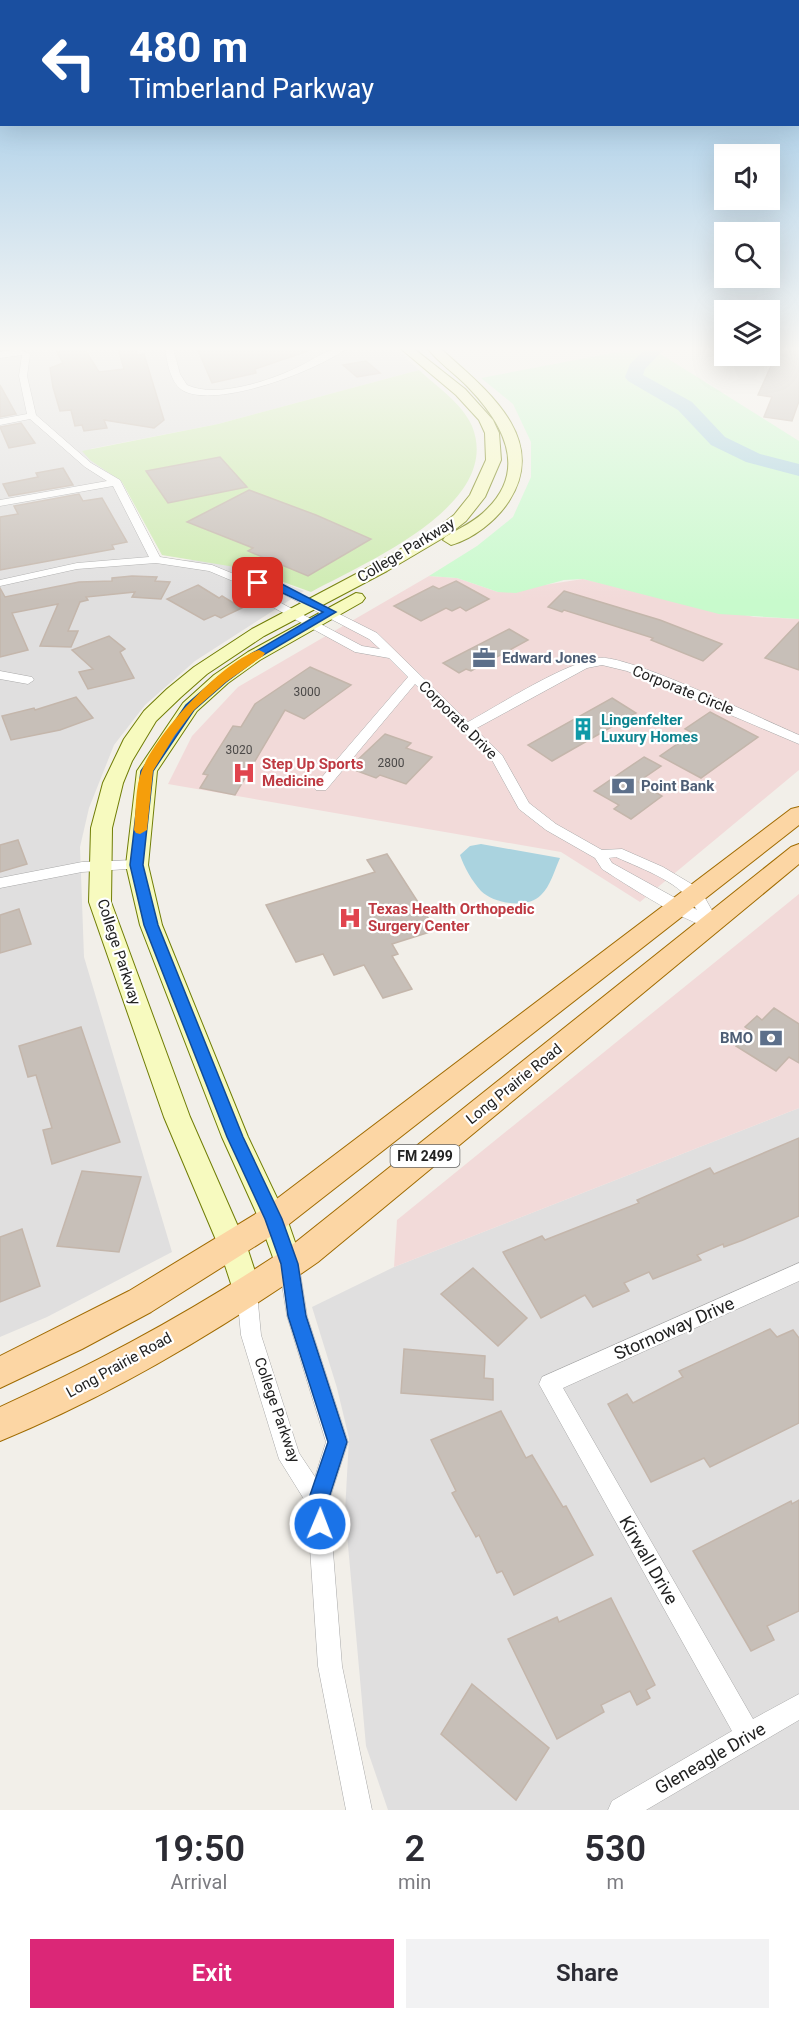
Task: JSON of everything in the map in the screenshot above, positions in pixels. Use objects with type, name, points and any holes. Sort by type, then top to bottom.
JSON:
[{"type":"main road","name":"College Parkway","points":[[289,1264],[273,1219],[235,1137],[151,925],[137,865],[147,771],[190,707],[222,679],[254,656],[413,566],[467,522],[486,485],[493,462],[493,443],[490,432]]},
{"type":"main road","name":"College Parkway","points":[[247,1293],[233,1247],[177,1117],[100,902],[97,866],[102,822],[110,787],[125,754],[149,717],[188,680],[231,649],[394,560],[495,510],[510,490],[517,465],[513,438],[508,432]]},
{"type":"main road","name":"FM 2499","points":[[0,1372],[74,1339],[233,1247],[273,1219],[799,814]]},
{"type":"main road","name":"Long Prairie Road","points":[[0,1424],[86,1385],[247,1293],[289,1264],[799,852]]},
{"type":"street","points":[[51,432],[88,465],[116,482],[156,560]]},
{"type":"street","points":[[0,503],[116,482]]},
{"type":"street","points":[[0,583],[77,566],[156,560],[212,568],[244,582],[260,596],[359,649],[391,655]]},
{"type":"street","name":"Corporate Drive","points":[[244,582],[272,584],[331,612],[373,636],[414,678],[469,727],[506,770],[524,806],[551,827],[600,855],[607,866],[686,901]]},
{"type":"street","name":"Corporate Circle","points":[[469,727],[583,665],[602,661],[631,668],[799,740]]},
{"type":"street","points":[[0,675],[28,680]]},
{"type":"street","points":[[321,787],[414,678]]},
{"type":"street","name":"Corporate Drive","points":[[600,855],[618,852],[658,870],[686,901],[711,923]]},
{"type":"street","points":[[0,884],[97,866],[137,865]]},
{"type":"street","points":[[686,901],[711,923]]},
{"type":"street","name":"College Parkway","points":[[289,1264],[297,1316],[338,1442],[318,1501],[330,1666],[359,1810]]},
{"type":"street","name":"Stornoway Drive","points":[[549,1384],[799,1272]]},
{"type":"street","name":"College Parkway","points":[[247,1293],[251,1335],[290,1459],[318,1501]]},
{"type":"street","name":"Kirwall Drive","points":[[549,1384],[748,1735]]},
{"type":"street","name":"Gleneagle Drive","points":[[621,1810],[799,1706]]},
{"type":"shaded area","points":[[0,432],[175,432],[90,449],[122,482],[156,560],[202,560],[247,569],[304,591],[195,661],[145,705],[114,745],[89,808],[80,847],[84,957],[172,1252],[47,1317],[0,1337]]},
{"type":"shaded area","points":[[429,576],[457,578],[498,592],[583,579],[754,617],[799,619],[799,770],[640,902],[561,852],[168,784],[192,736],[238,687]]},
{"type":"shaded area","points":[[799,894],[799,1108],[394,1267],[397,1220]]},
{"type":"shaded area","points":[[799,1108],[799,1810],[388,1810],[366,1746],[345,1512],[349,1438],[337,1388],[312,1307],[394,1267]]},
{"type":"green space","points":[[175,432],[473,432],[476,455],[468,481],[449,506],[423,528],[394,548],[311,592],[247,569],[162,555],[122,482],[90,460],[82,451]]},
{"type":"green space","points":[[526,432],[785,432],[799,441],[799,619],[719,614],[583,579],[564,580],[516,593],[498,592],[457,578],[429,576],[477,546],[513,517],[531,477],[531,442]]},
{"type":"water","points":[[481,844],[560,858],[552,878],[541,895],[528,902],[502,902],[481,891],[471,878],[460,855],[470,846]]},
{"type":"building","points":[[2,432],[28,432],[35,443],[9,448]]},
{"type":"building","points":[[220,457],[247,487],[168,503],[146,471]]},
{"type":"building","points":[[63,468],[73,485],[9,496],[3,484],[38,477],[36,473]]},
{"type":"building","points":[[249,490],[371,539],[308,576],[248,551],[253,548],[187,522]]},
{"type":"building","points":[[79,494],[83,501],[102,498],[127,542],[112,545],[114,549],[0,570],[0,517],[18,514],[14,506]]},
{"type":"building","points":[[157,577],[155,581],[170,582],[161,599],[132,597],[135,592],[86,597],[88,600],[80,602],[68,631],[78,631],[71,647],[40,646],[58,604],[12,613],[28,650],[0,657],[0,588],[5,597],[79,582],[112,581],[112,578]]},
{"type":"building","points":[[456,581],[489,599],[466,611],[460,607],[452,611],[446,608],[421,621],[394,606],[433,586],[439,589]]},
{"type":"building","points":[[198,585],[242,608],[221,618],[215,615],[204,620],[167,599]]},
{"type":"building","points":[[564,591],[660,620],[722,644],[703,661],[651,640],[653,638],[548,607]]},
{"type":"building","points":[[799,622],[799,670],[765,658]]},
{"type":"building","points":[[509,629],[528,640],[471,671],[466,669],[459,673],[443,663]]},
{"type":"building","points":[[109,636],[125,649],[120,652],[134,678],[88,689],[79,672],[93,669],[72,650]]},
{"type":"building","points":[[310,667],[351,685],[304,719],[285,710],[235,795],[200,788],[208,775],[203,774],[233,726],[241,727],[255,704]]},
{"type":"building","points":[[76,697],[93,718],[60,730],[11,740],[2,716],[34,708],[35,710]]},
{"type":"building","name":"Lingenfelter Luxury Homes","points":[[612,698],[636,713],[552,761],[528,745]]},
{"type":"building","points":[[710,712],[758,737],[701,778],[660,756],[693,733],[685,729]]},
{"type":"building","points":[[385,734],[411,743],[406,748],[432,757],[406,784],[380,775],[376,778],[349,768]]},
{"type":"building","name":"Point Bank","points":[[644,757],[661,766],[638,782],[662,796],[631,819],[614,809],[619,805],[594,791]]},
{"type":"building","points":[[18,840],[27,864],[0,872],[0,845]]},
{"type":"building","name":"Texas Health Orthopedic Surgery Center","points":[[387,854],[436,930],[392,944],[398,954],[392,956],[412,989],[383,998],[364,965],[334,975],[323,954],[296,962],[266,905],[375,872],[367,860]]},
{"type":"building","points":[[19,909],[31,944],[0,953],[0,915]]},
{"type":"building","name":"BMO","points":[[774,1008],[799,1024],[799,1063],[789,1057],[776,1071],[736,1046],[751,1031],[745,1027],[757,1016],[762,1020]]},
{"type":"building","points":[[81,1027],[120,1142],[52,1164],[43,1130],[52,1128],[36,1075],[28,1077],[19,1046]]},
{"type":"building","points":[[799,1138],[799,1216],[743,1240],[724,1247],[723,1244],[697,1255],[701,1260],[653,1279],[649,1272],[624,1283],[629,1291],[593,1307],[585,1295],[541,1318],[503,1252],[542,1236],[545,1240],[639,1203],[637,1200],[710,1168],[714,1174]]},
{"type":"building","points":[[82,1171],[141,1177],[119,1252],[57,1246]]},
{"type":"building","points":[[22,1229],[40,1286],[0,1302],[0,1237]]},
{"type":"building","points":[[473,1268],[527,1318],[498,1346],[441,1294]]},
{"type":"building","points":[[770,1329],[777,1337],[793,1330],[799,1338],[799,1423],[710,1467],[704,1458],[651,1482],[608,1404],[627,1394],[633,1403],[683,1377],[679,1371]]},
{"type":"building","points":[[404,1349],[485,1356],[484,1378],[493,1379],[493,1400],[401,1393]]},
{"type":"building","points":[[501,1411],[526,1458],[532,1455],[563,1507],[566,1506],[593,1555],[514,1595],[502,1571],[497,1573],[479,1535],[476,1537],[452,1493],[456,1491],[431,1440]]},
{"type":"building","points":[[799,1500],[799,1611],[767,1626],[774,1640],[751,1651],[693,1551],[791,1501],[792,1504]]},
{"type":"building","points":[[611,1598],[655,1685],[646,1690],[650,1698],[637,1705],[630,1691],[601,1705],[604,1712],[557,1739],[508,1639],[557,1617],[559,1622]]},
{"type":"building","points":[[472,1684],[549,1748],[516,1800],[441,1734]]},
{"type":"waterway","points":[[710,432],[718,441],[753,458],[799,470]]},
{"type":"slow traffic","points":[[140,830],[147,771],[170,734],[190,707],[222,679],[259,653]]},
{"type":"place","name":"Edward Jones","points":[[484,658]]},
{"type":"place","name":"Lingenfelter Luxury Homes","points":[[583,729]]},
{"type":"place","name":"Step Up Sports Medicine","points":[[244,773]]},
{"type":"place","name":"Point Bank","points":[[623,786]]},
{"type":"place","name":"Texas Health Orthopedic Surgery Center","points":[[350,918]]},
{"type":"place","name":"BMO","points":[[771,1038]]},
{"type":"route","points":[[258,583],[272,584],[331,612],[254,656],[222,679],[190,707],[147,771],[137,865],[151,925],[177,984],[235,1137],[273,1219],[289,1264],[297,1316],[338,1442],[318,1501],[320,1524]]}]
